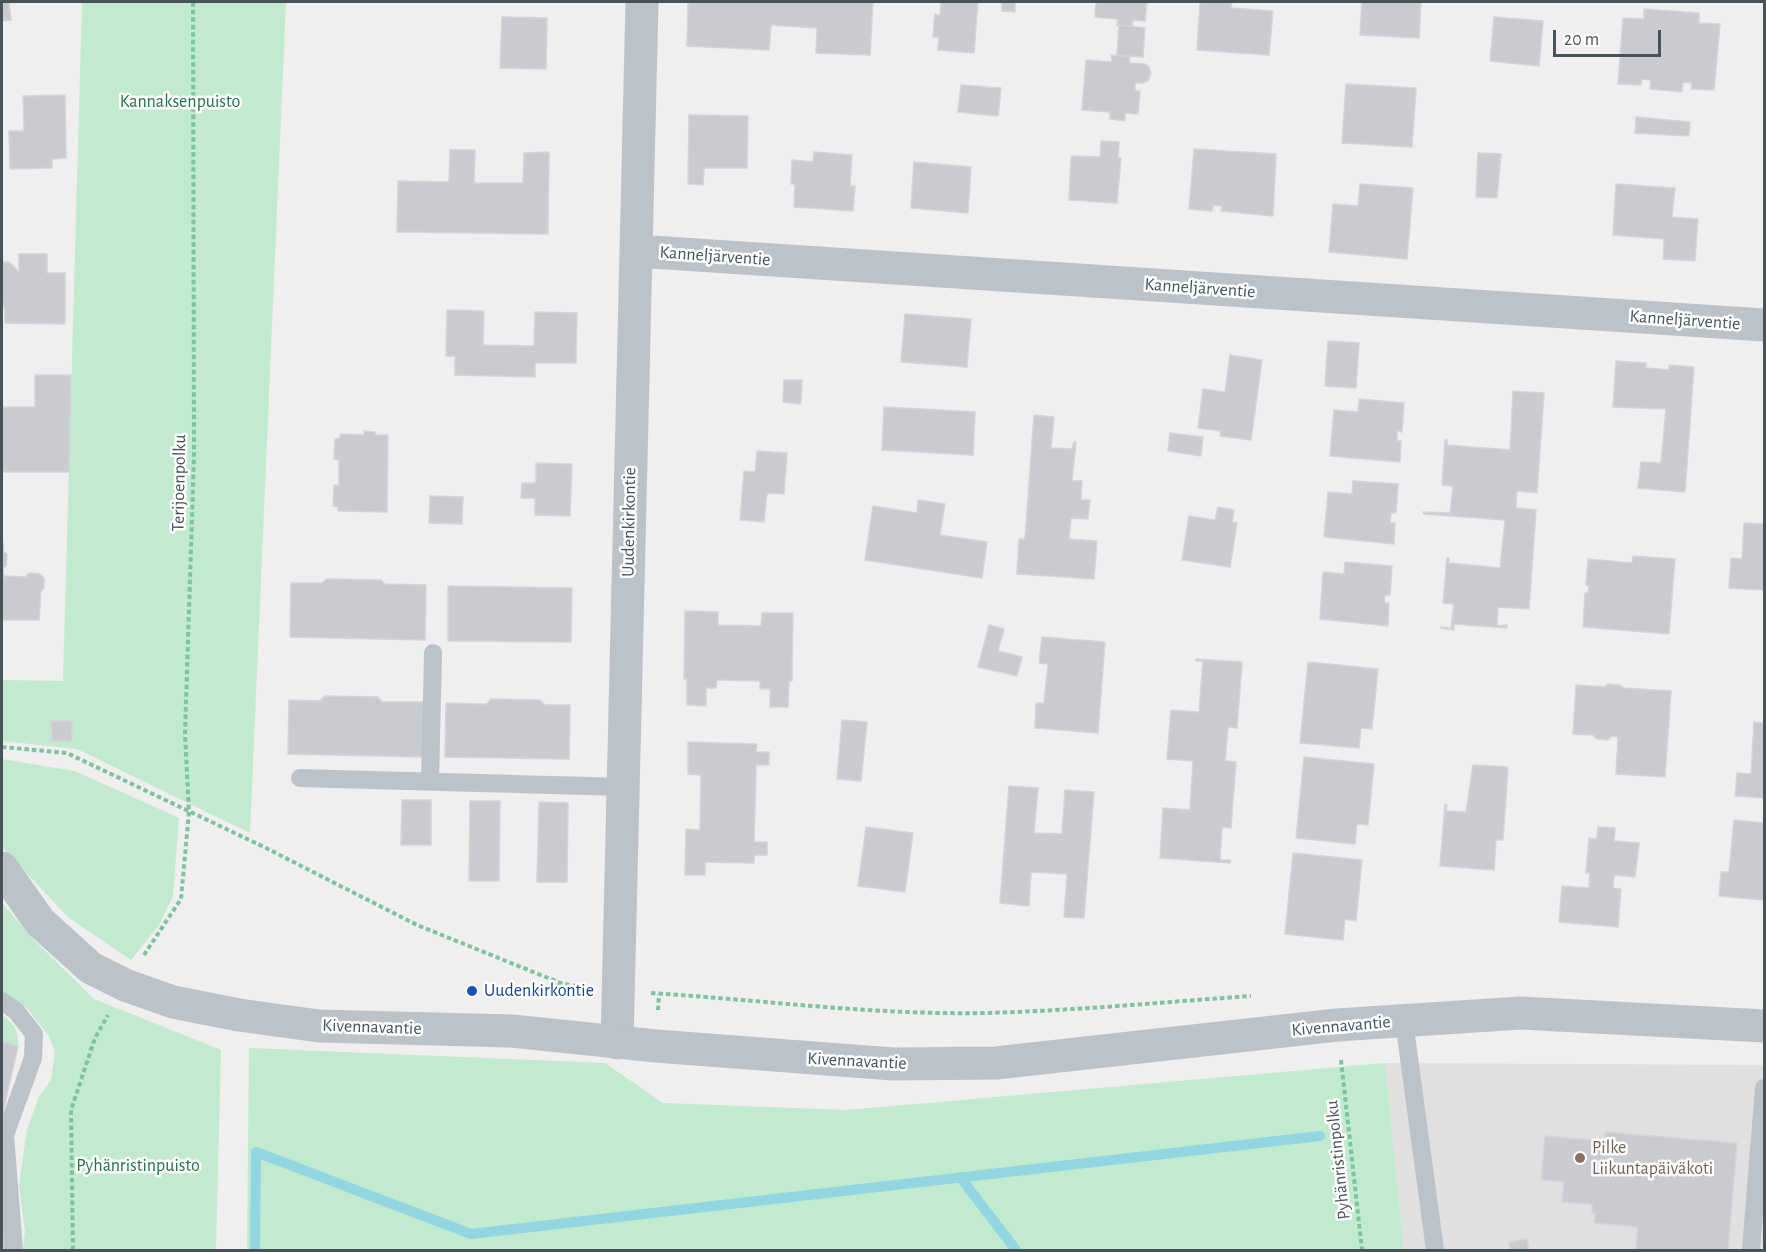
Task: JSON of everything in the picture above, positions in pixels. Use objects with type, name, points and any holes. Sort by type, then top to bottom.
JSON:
[{"type":"street","name":"Uudenkirkontie","points":[[617,1043],[642,2]]},
{"type":"street","name":"Kanneljärventie","points":[[636,251],[1764,325]]},
{"type":"street","name":"Kivennavantie","points":[[2,868],[31,911],[48,930],[91,968],[125,985],[173,1002],[238,1015],[310,1025],[512,1031],[617,1043],[893,1065],[978,1064],[1337,1025],[1521,1013],[1764,1026]]},
{"type":"lane","points":[[430,782],[433,653]]},
{"type":"lane","points":[[300,778],[623,788]]},
{"type":"lane","points":[[2,1001],[16,1011],[34,1034],[33,1058],[5,1135],[14,1251]]},
{"type":"lane","points":[[1404,1021],[1435,1251]]},
{"type":"lane","points":[[1751,1251],[1764,1088]]},
{"type":"path","name":"Terijoenpolku","points":[[145,954],[181,899],[189,812],[185,734],[194,455],[193,2]]},
{"type":"path","points":[[2,747],[67,753],[266,848],[417,925],[563,984],[618,991],[745,999],[844,1010],[983,1013],[1262,996]]},
{"type":"path","points":[[543,991],[563,984]]},
{"type":"path","points":[[73,1251],[71,1110],[95,1038],[125,985]]},
{"type":"path","name":"Pyhänristinpolku","points":[[1341,1067],[1362,1251]]},
{"type":"shaded area","name":"Pilke Liikuntapäiväkoti","points":[[1385,1063],[1764,1065],[1764,1250],[1404,1250]]},
{"type":"green space","name":"Kannaksenpuisto","points":[[82,2],[286,2],[250,833],[77,749],[2,741],[2,680],[63,681]]},
{"type":"green space","points":[[2,759],[75,771],[179,818],[173,896],[159,925],[131,960],[69,918],[2,847]]},
{"type":"green space","name":"Pyhänristinpuisto","points":[[2,903],[34,940],[94,999],[221,1050],[216,1250],[23,1250],[25,1231],[19,1185],[27,1129],[39,1097],[51,1080],[55,1051],[49,1036],[27,1008],[2,991]]},
{"type":"green space","points":[[2,1015],[15,1028],[18,1046],[2,1042]]},
{"type":"green space","points":[[249,1048],[605,1063],[663,1103],[847,1110],[1385,1063],[1404,1250],[247,1250]]},
{"type":"building","points":[[2,2],[9,2],[11,20],[2,21]]},
{"type":"building","points":[[688,2],[873,2],[870,55],[816,53],[817,28],[771,25],[769,50],[687,46]]},
{"type":"building","points":[[941,2],[978,2],[974,53],[938,50],[939,37],[933,37],[935,14],[940,15]]},
{"type":"building","points":[[1002,2],[1015,2],[1015,12],[1002,11]]},
{"type":"building","points":[[1096,2],[1147,2],[1145,21],[1133,20],[1132,26],[1117,25],[1118,19],[1095,17]]},
{"type":"building","points":[[1200,2],[1232,2],[1231,8],[1273,11],[1269,55],[1197,50]]},
{"type":"building","points":[[1362,2],[1421,2],[1419,38],[1360,35]]},
{"type":"building","points":[[1644,9],[1699,13],[1699,23],[1720,24],[1714,90],[1691,89],[1692,83],[1683,82],[1682,92],[1650,89],[1651,80],[1642,79],[1641,85],[1618,84],[1623,18],[1644,19]]},
{"type":"building","points":[[502,17],[547,18],[546,69],[500,68]]},
{"type":"building","points":[[1494,17],[1543,21],[1539,66],[1490,61]]},
{"type":"building","points":[[1119,25],[1145,28],[1143,57],[1117,55]]},
{"type":"building","points":[[1111,55],[1130,57],[1129,63],[1145,64],[1151,73],[1148,81],[1135,83],[1135,91],[1140,91],[1138,114],[1125,113],[1125,121],[1110,119],[1110,112],[1082,110],[1086,60],[1112,62]]},
{"type":"building","points":[[1346,84],[1416,88],[1412,147],[1342,143]]},
{"type":"building","points":[[961,85],[1001,88],[998,116],[958,112]]},
{"type":"building","points":[[65,95],[66,158],[52,159],[52,168],[10,169],[9,131],[24,131],[23,96]]},
{"type":"building","points":[[689,115],[748,116],[747,168],[704,168],[703,185],[688,184]]},
{"type":"building","points":[[1636,117],[1690,122],[1689,136],[1635,133]]},
{"type":"building","points":[[1101,141],[1119,142],[1118,158],[1121,158],[1117,203],[1069,200],[1071,156],[1100,157]]},
{"type":"building","points":[[1194,149],[1276,154],[1273,216],[1221,211],[1222,206],[1213,205],[1212,211],[1189,209]]},
{"type":"building","points":[[450,150],[475,150],[474,183],[523,183],[524,153],[549,152],[548,234],[397,232],[398,181],[449,182]]},
{"type":"building","points":[[814,152],[852,155],[850,186],[855,186],[853,211],[794,207],[795,184],[791,184],[792,160],[813,162]]},
{"type":"building","points":[[1478,153],[1501,154],[1497,198],[1476,197]]},
{"type":"building","points":[[914,162],[971,167],[968,213],[911,208]]},
{"type":"building","points":[[1360,184],[1413,188],[1407,259],[1329,252],[1333,204],[1358,206]]},
{"type":"building","points":[[1616,184],[1675,188],[1672,217],[1698,219],[1695,261],[1663,259],[1664,239],[1613,235]]},
{"type":"building","points":[[19,254],[47,254],[47,273],[65,273],[65,324],[5,323],[2,300],[2,262],[9,262],[19,272]]},
{"type":"building","points":[[447,310],[484,311],[483,345],[534,346],[535,312],[577,313],[576,363],[535,363],[535,377],[455,375],[455,356],[446,356]]},
{"type":"building","points":[[905,314],[971,319],[967,367],[901,362]]},
{"type":"building","points":[[1328,341],[1359,343],[1356,388],[1325,386]]},
{"type":"building","points":[[1230,355],[1262,360],[1251,440],[1220,436],[1221,431],[1198,428],[1203,389],[1225,392]]},
{"type":"building","points":[[1616,361],[1646,363],[1646,368],[1669,370],[1669,365],[1694,367],[1685,492],[1638,488],[1641,462],[1661,463],[1666,409],[1613,407]]},
{"type":"building","points":[[35,375],[71,375],[69,472],[2,472],[2,407],[35,407]]},
{"type":"building","points":[[784,380],[802,380],[801,404],[783,402]]},
{"type":"building","points":[[1513,391],[1544,393],[1537,493],[1517,491],[1516,508],[1536,510],[1529,609],[1498,607],[1497,626],[1507,625],[1507,628],[1454,624],[1454,630],[1441,628],[1451,628],[1454,604],[1443,603],[1447,558],[1449,558],[1449,563],[1500,568],[1505,520],[1424,514],[1423,512],[1450,513],[1453,486],[1442,485],[1445,440],[1447,440],[1447,445],[1510,450]]},
{"type":"building","points":[[1359,399],[1404,403],[1402,432],[1397,431],[1397,441],[1401,441],[1400,462],[1330,456],[1334,410],[1358,412]]},
{"type":"building","points":[[884,407],[975,412],[973,455],[882,450]]},
{"type":"building","points":[[1034,415],[1054,417],[1051,448],[1072,449],[1076,442],[1072,481],[1082,481],[1081,500],[1090,500],[1088,519],[1071,518],[1069,539],[1097,541],[1094,579],[1017,574],[1019,539],[1025,539]]},
{"type":"building","points":[[364,431],[375,432],[375,435],[388,435],[387,512],[338,511],[338,507],[333,506],[334,485],[339,485],[339,460],[334,459],[335,439],[340,438],[340,434],[364,435]]},
{"type":"building","points":[[1170,433],[1203,437],[1201,456],[1168,451]]},
{"type":"building","points":[[757,451],[787,453],[784,494],[767,493],[764,522],[740,520],[744,471],[755,472]]},
{"type":"building","points":[[536,463],[572,464],[570,516],[535,515],[535,498],[521,498],[522,483],[536,483]]},
{"type":"building","points":[[1353,481],[1398,484],[1396,513],[1391,513],[1390,523],[1395,523],[1394,544],[1324,537],[1328,492],[1352,494]]},
{"type":"building","points":[[430,496],[463,497],[462,524],[429,523]]},
{"type":"building","points":[[918,500],[945,504],[940,535],[987,542],[982,578],[865,560],[873,506],[917,513]]},
{"type":"building","points":[[1218,507],[1234,510],[1232,522],[1237,523],[1230,567],[1182,560],[1189,516],[1215,520]]},
{"type":"building","points":[[1744,523],[1764,524],[1764,590],[1729,588],[1731,558],[1742,559]]},
{"type":"building","points":[[2,544],[4,544],[3,551],[7,554],[6,566],[3,568],[4,576],[26,577],[29,573],[40,574],[44,578],[39,620],[2,620]]},
{"type":"building","points":[[1633,556],[1675,559],[1669,634],[1583,627],[1585,593],[1588,593],[1589,586],[1586,585],[1588,559],[1632,563]]},
{"type":"building","points":[[1345,562],[1392,566],[1390,595],[1385,595],[1384,603],[1389,603],[1388,626],[1320,619],[1323,572],[1344,574]]},
{"type":"building","points":[[327,579],[381,580],[385,584],[426,585],[425,640],[290,637],[291,583],[322,583]]},
{"type":"building","points":[[448,586],[572,588],[571,642],[448,641]]},
{"type":"building","points":[[685,611],[718,612],[718,625],[761,626],[762,613],[793,613],[792,681],[789,681],[788,707],[770,707],[770,689],[760,689],[760,681],[717,680],[716,688],[706,688],[706,706],[687,705],[687,679],[684,679]]},
{"type":"building","points":[[989,625],[1004,629],[998,651],[1022,657],[1017,676],[978,667]]},
{"type":"building","points":[[1042,637],[1105,642],[1098,733],[1035,728],[1036,703],[1044,703],[1048,664],[1039,663]]},
{"type":"building","points":[[1196,659],[1242,662],[1237,728],[1228,727],[1225,761],[1236,762],[1231,828],[1222,827],[1220,860],[1230,860],[1230,863],[1160,858],[1163,808],[1190,810],[1193,761],[1167,759],[1171,710],[1199,712],[1203,661],[1196,661]]},
{"type":"building","points":[[1308,662],[1378,669],[1372,729],[1361,728],[1359,748],[1300,743]]},
{"type":"building","points":[[1608,684],[1624,688],[1671,691],[1665,777],[1616,774],[1618,737],[1612,736],[1608,740],[1597,739],[1593,735],[1573,734],[1576,685],[1605,687]]},
{"type":"building","points":[[325,696],[378,697],[382,702],[424,702],[423,757],[288,754],[289,700],[320,701]]},
{"type":"building","points":[[491,699],[540,700],[545,705],[570,705],[569,759],[445,757],[446,703],[486,704]]},
{"type":"building","points":[[842,720],[867,722],[861,781],[837,779]]},
{"type":"building","points":[[51,721],[72,721],[72,741],[52,741]]},
{"type":"building","points":[[1754,722],[1764,723],[1764,798],[1735,796],[1737,773],[1751,774]]},
{"type":"building","points":[[688,742],[757,744],[756,752],[769,752],[769,765],[756,765],[754,842],[767,842],[767,855],[754,855],[754,863],[705,862],[705,875],[685,875],[686,829],[700,830],[701,775],[688,774]]},
{"type":"building","points":[[1304,757],[1374,764],[1368,825],[1357,824],[1355,844],[1296,838]]},
{"type":"building","points":[[1473,765],[1508,767],[1503,840],[1496,840],[1494,870],[1440,866],[1445,804],[1447,805],[1446,811],[1466,812]]},
{"type":"building","points":[[1009,786],[1038,788],[1034,833],[1062,834],[1065,790],[1094,792],[1084,918],[1064,917],[1067,874],[1031,872],[1029,906],[1000,903]]},
{"type":"building","points":[[402,800],[431,800],[431,845],[401,845]]},
{"type":"building","points":[[470,801],[500,801],[499,881],[469,881]]},
{"type":"building","points":[[539,802],[568,803],[567,882],[537,882]]},
{"type":"building","points":[[1734,820],[1764,823],[1764,900],[1719,896],[1721,872],[1729,872]]},
{"type":"building","points":[[866,827],[913,833],[905,892],[858,886]]},
{"type":"building","points":[[1598,827],[1615,828],[1614,841],[1639,843],[1635,877],[1614,875],[1613,888],[1621,889],[1618,927],[1559,922],[1562,886],[1589,888],[1590,873],[1586,873],[1589,838],[1597,839]]},
{"type":"building","points":[[1293,853],[1362,860],[1356,921],[1345,919],[1343,940],[1285,934]]},
{"type":"building","points":[[2,1042],[18,1046],[2,1117]]},
{"type":"building","points":[[1605,1132],[1737,1143],[1728,1250],[1636,1250],[1638,1227],[1594,1223],[1595,1213],[1592,1213],[1592,1204],[1562,1202],[1564,1182],[1541,1180],[1545,1136],[1604,1141]]},
{"type":"building","points":[[2,1176],[9,1250],[2,1250]]},
{"type":"building","points":[[1527,1239],[1529,1250],[1510,1250],[1509,1242]]},
{"type":"waterway","points":[[255,1250],[256,1152],[471,1234],[1320,1136]]},
{"type":"waterway","points":[[960,1177],[1016,1250]]},
{"type":"place","name":"Uudenkirkontie","points":[[472,991]]},
{"type":"place","name":"Pilke Liikuntapäiväkoti","points":[[1580,1158]]}]
